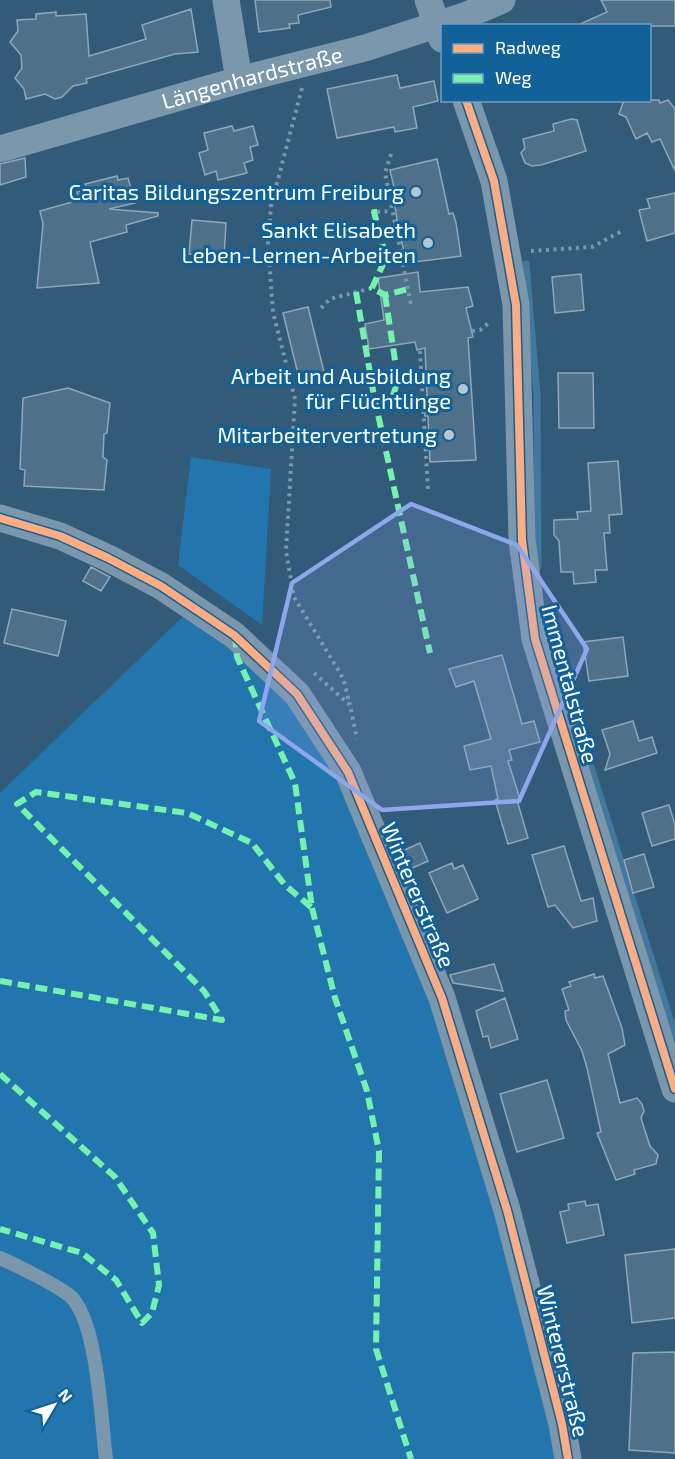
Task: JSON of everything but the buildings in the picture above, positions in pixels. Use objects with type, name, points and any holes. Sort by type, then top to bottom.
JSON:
[{"type":"street","points":[[226,0],[239,80]]},
{"type":"street","name":"Längenhardstraße","points":[[0,149],[239,80],[365,48],[436,21],[502,0]]},
{"type":"street","name":"Immentalstraße","points":[[467,102],[494,181],[516,305],[522,540],[535,639],[675,1089]]},
{"type":"street","name":"Wintererstraße","points":[[0,518],[60,536],[108,558],[161,586],[234,635],[297,694],[348,772],[442,998],[507,1210],[562,1424],[568,1459]]},
{"type":"lane","points":[[0,1258],[69,1296],[86,1319],[106,1459]]},
{"type":"path","points":[[303,86],[271,206],[268,243],[273,312],[295,399],[286,551],[294,597],[343,678],[350,705]]},
{"type":"path","points":[[391,154],[385,173],[411,305]]},
{"type":"path","points":[[377,212],[392,211]]},
{"type":"path","points":[[506,253],[592,247],[624,230]]},
{"type":"path","points":[[321,308],[330,299],[372,288]]},
{"type":"path","points":[[472,331],[491,324]]},
{"type":"path","points":[[420,351],[428,490]]},
{"type":"highlighted area","points":[[411,504],[517,545],[587,649],[519,801],[382,810],[259,721],[292,583]]},
{"type":"shaded area","points":[[191,457],[271,469],[262,625],[178,565]]},
{"type":"shaded area","points":[[194,606],[299,691],[445,999],[576,1459],[0,1459],[0,793]]},
{"type":"waterway","points":[[526,264],[537,395],[538,567]]},
{"type":"waterway","points":[[545,620],[675,1035]]},
{"type":"marked path","points":[[377,212],[374,212],[386,258],[372,288],[385,295],[408,289]]},
{"type":"marked path","points":[[356,292],[374,396],[430,653]]},
{"type":"marked path","points":[[385,295],[398,380],[390,405]]},
{"type":"marked path","points":[[0,981],[222,1020],[204,991],[17,804],[36,792],[187,813],[252,843],[285,885],[312,908],[295,783],[237,657],[235,637]]},
{"type":"marked path","points":[[312,908],[335,998],[367,1091],[379,1151],[376,1349],[411,1459]]},
{"type":"marked path","points":[[0,1074],[115,1177],[153,1233],[159,1285],[152,1313],[142,1323],[116,1280],[82,1253],[0,1229]]},
{"type":"cycle path","points":[[467,102],[494,181],[516,305],[522,540],[535,639],[675,1089]]},
{"type":"cycle path","points":[[0,518],[60,536],[108,558],[161,586],[234,635],[297,694],[348,772],[442,998],[507,1210],[562,1424],[568,1459]]},
{"type":"place","name":"Caritas Bildungszentrum Freiburg","points":[[416,192]]},
{"type":"place","name":"Sankt Elisabeth Leben-Lernen-Arbeiten","points":[[428,243]]},
{"type":"place","name":"Arbeit und Ausbildung für Flüchtlinge","points":[[463,389]]},
{"type":"place","name":"Mitarbeitervertretung","points":[[449,435]]}]
